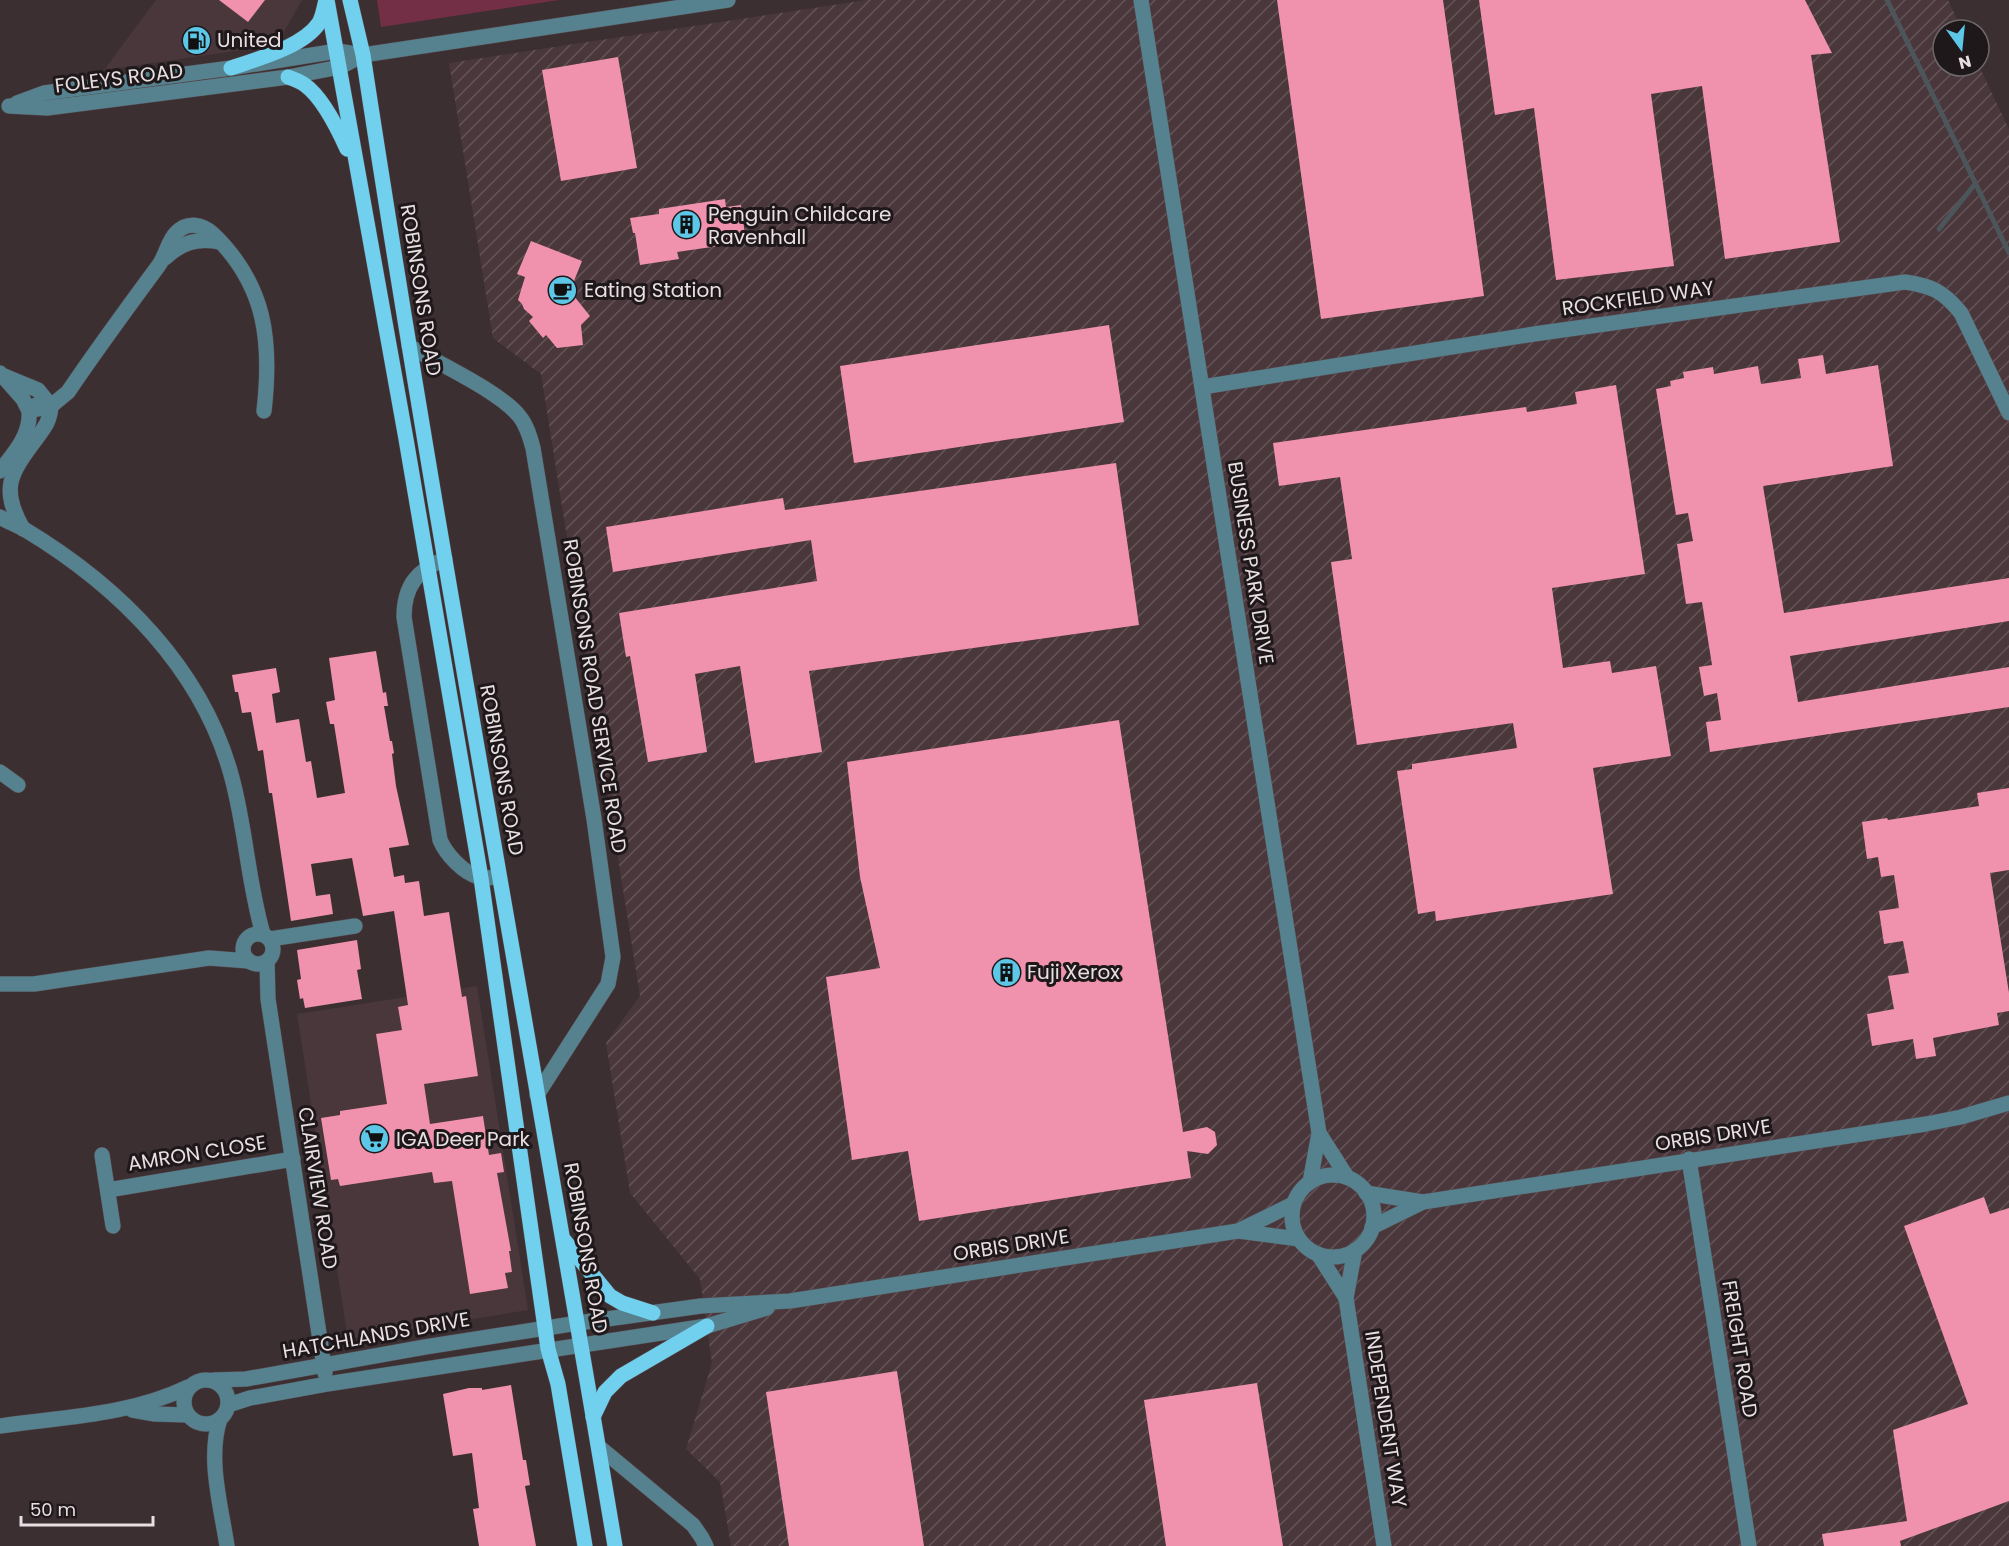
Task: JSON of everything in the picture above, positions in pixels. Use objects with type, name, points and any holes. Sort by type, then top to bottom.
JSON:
[{"type":"main road","name":"ROBINSONS ROAD","points":[[327,0],[481,878],[548,1349],[558,1384],[585,1546]]},
{"type":"main road","points":[[231,68],[274,53],[309,33],[319,23],[327,0]]},
{"type":"main road","name":"ROBINSONS ROAD","points":[[350,0],[363,55],[409,346],[615,1546]]},
{"type":"main road","points":[[288,76],[304,84],[313,92],[334,123],[356,168]]},
{"type":"main road","points":[[564,1240],[609,1296],[622,1303],[653,1313]]},
{"type":"main road","points":[[593,1417],[606,1392],[621,1376],[707,1326]]},
{"type":"street","points":[[363,55],[728,0]]},
{"type":"street","name":"BUSINESS PARK DRIVE","points":[[1141,0],[1319,1133],[1310,1182]]},
{"type":"street","name":"FOLEYS ROAD","points":[[4,106],[44,93],[337,51],[363,55]]},
{"type":"street","name":"FOLEYS ROAD","points":[[4,106],[46,108],[288,76],[340,67],[363,55]]},
{"type":"street","points":[[29,411],[68,392],[162,260],[185,243],[206,240],[220,242],[245,272],[255,292],[261,311],[268,362],[264,411]]},
{"type":"street","name":"ROCKFIELD WAY","points":[[1202,387],[1545,332],[1905,282],[1935,289],[1952,301],[1961,313],[2009,413]]},
{"type":"street","name":"ROBINSONS ROAD SERVICE ROAD","points":[[409,346],[497,396],[511,407],[522,419],[533,448],[594,819],[613,957],[608,984],[537,1095]]},
{"type":"street","points":[[2,374],[38,390],[48,402]]},
{"type":"street","points":[[0,471],[26,434],[30,421],[29,411],[23,399],[2,374]]},
{"type":"street","name":"CLAIRVIEW ROAD","points":[[23,529],[6,497],[6,487],[10,474],[47,426],[48,402]]},
{"type":"street","name":"CLAIRVIEW ROAD","points":[[0,517],[23,529],[87,572],[131,609],[168,650],[200,697],[219,737],[232,777],[242,822],[259,949],[327,1384]]},
{"type":"street","points":[[445,559],[427,566],[406,593],[404,617],[440,840],[444,849],[473,875],[481,878],[499,877]]},
{"type":"street","points":[[0,772],[18,785]]},
{"type":"street","points":[[0,984],[34,984],[209,958],[259,949],[311,933],[355,926]]},
{"type":"street","name":"ORBIS DRIVE","points":[[1372,1227],[1423,1202],[1926,1124],[2009,1103]]},
{"type":"street","name":"BUSINESS PARK DRIVE","points":[[1319,1133],[1347,1178]]},
{"type":"street","name":"AMRON CLOSE","points":[[102,1155],[113,1226]]},
{"type":"street","name":"AMRON CLOSE","points":[[108,1190],[293,1159]]},
{"type":"street","name":"FREIGHT ROAD","points":[[1689,1159],[1749,1546]]},
{"type":"street","points":[[1334,1175],[1358,1184],[1366,1193],[1372,1203],[1374,1215],[1372,1227],[1368,1236],[1355,1250],[1337,1256],[1318,1254],[1307,1248],[1299,1239],[1294,1228],[1293,1204],[1310,1182],[1334,1175]]},
{"type":"street","name":"ORBIS DRIVE","points":[[1366,1193],[1423,1202]]},
{"type":"street","name":"ORBIS DRIVE","points":[[1238,1231],[1293,1204]]},
{"type":"street","name":"ORBIS DRIVE","points":[[578,1323],[701,1306],[790,1301],[1238,1231],[1299,1239]]},
{"type":"street","name":"INDEPENDENT WAY","points":[[1355,1250],[1346,1298],[1384,1546]]},
{"type":"street","name":"INDEPENDENT WAY","points":[[1318,1254],[1346,1298]]},
{"type":"street","name":"ORBIS DRIVE","points":[[581,1344],[707,1326],[790,1301]]},
{"type":"street","name":"HATCHLANDS DRIVE","points":[[213,1380],[246,1379],[578,1323]]},
{"type":"street","name":"HATCHLANDS DRIVE","points":[[228,1405],[250,1398],[327,1384],[581,1344]]},
{"type":"street","points":[[0,1426],[123,1408],[165,1399],[200,1380],[213,1380],[226,1393],[228,1405],[215,1433],[215,1461],[227,1546]]},
{"type":"street","points":[[188,1387],[183,1401],[191,1418],[205,1436],[215,1461]]},
{"type":"street","points":[[123,1408],[191,1418],[208,1424],[220,1419]]},
{"type":"street","points":[[598,1447],[693,1525],[705,1546]]},
{"type":"shaded area","name":"United","points":[[156,0],[302,0],[284,32],[248,49],[104,70]]},
{"type":"shaded area","points":[[377,0],[559,0],[381,27]]},
{"type":"shaded area","points":[[867,0],[1948,0],[1956,18],[1931,18],[1931,78],[1985,78],[2009,129],[2009,1546],[731,1546],[720,1482],[686,1449],[712,1363],[700,1279],[630,1193],[606,1043],[640,996],[541,374],[493,338],[449,63]]},
{"type":"shaded area","points":[[477,986],[528,1310],[348,1339],[297,1014]]},
{"type":"building","points":[[219,0],[265,0],[248,22]]},
{"type":"building","points":[[1277,0],[1443,0],[1484,296],[1321,319]]},
{"type":"building","points":[[1479,0],[1805,0],[1832,53],[1811,55],[1840,242],[1725,259],[1702,86],[1651,94],[1674,266],[1556,280],[1534,108],[1495,115]]},
{"type":"building","points":[[618,57],[637,168],[561,181],[542,70]]},
{"type":"building","name":"Penguin Childcare Ravenhall","points":[[725,199],[726,207],[741,205],[746,242],[677,252],[679,259],[640,265],[630,218],[659,214],[659,209]]},
{"type":"building","points":[[531,241],[582,261],[570,291],[590,316],[581,325],[583,345],[557,348],[546,335],[543,338],[529,321],[533,317],[518,300],[525,277],[517,274]]},
{"type":"building","points":[[1109,325],[1124,422],[854,463],[840,366]]},
{"type":"building","points":[[1823,355],[1826,374],[1878,365],[1893,466],[1763,486],[1784,613],[2009,578],[2009,621],[1790,656],[1798,702],[2009,667],[2009,707],[1710,752],[1706,722],[1721,720],[1717,693],[1704,696],[1699,667],[1712,665],[1702,602],[1686,604],[1677,544],[1693,541],[1688,513],[1676,515],[1656,389],[1671,386],[1670,381],[1684,378],[1683,372],[1713,367],[1714,374],[1758,366],[1761,384],[1801,378],[1798,359]]},
{"type":"building","points":[[1616,385],[1645,574],[1552,588],[1563,668],[1610,661],[1612,673],[1656,666],[1671,756],[1593,768],[1613,894],[1436,921],[1435,911],[1418,914],[1397,771],[1412,769],[1412,764],[1517,748],[1513,723],[1357,745],[1331,562],[1352,559],[1340,477],[1279,486],[1273,443],[1526,407],[1527,412],[1577,404],[1575,392]]},
{"type":"building","points":[[1116,463],[1139,625],[809,671],[822,752],[755,763],[740,666],[695,674],[707,752],[648,762],[630,656],[626,657],[619,613],[817,581],[811,540],[613,572],[606,527],[783,498],[785,510]]},
{"type":"building","points":[[376,651],[383,693],[386,692],[388,706],[384,706],[394,753],[392,754],[396,786],[409,845],[389,848],[394,877],[404,875],[405,883],[419,881],[424,916],[449,912],[462,997],[466,996],[478,1076],[424,1084],[430,1124],[483,1116],[489,1155],[501,1153],[504,1172],[497,1173],[511,1251],[509,1251],[512,1272],[505,1273],[508,1288],[470,1294],[452,1181],[434,1183],[432,1172],[340,1186],[338,1179],[331,1180],[321,1118],[340,1115],[340,1111],[387,1104],[376,1034],[402,1030],[398,1007],[408,1005],[394,911],[363,916],[352,858],[311,864],[316,896],[330,894],[333,914],[291,921],[272,793],[269,793],[263,750],[258,751],[251,712],[242,713],[232,675],[276,668],[280,692],[272,694],[276,723],[299,719],[306,762],[311,761],[317,798],[345,793],[334,724],[330,724],[326,702],[335,700],[329,658]]},
{"type":"building","name":"Fuji Xerox","points":[[1119,720],[1183,1132],[1207,1127],[1215,1132],[1217,1145],[1208,1154],[1187,1151],[1191,1178],[919,1221],[908,1151],[852,1160],[826,977],[880,968],[860,877],[847,762]]},
{"type":"building","points":[[2009,788],[2009,870],[1990,873],[2009,993],[2009,1011],[1997,1013],[1999,1025],[1933,1038],[1936,1056],[1916,1059],[1913,1039],[1872,1046],[1867,1014],[1894,1009],[1888,976],[1909,973],[1903,941],[1884,944],[1879,911],[1899,908],[1894,875],[1881,877],[1878,857],[1867,859],[1862,822],[1979,806],[1977,793]]},
{"type":"building","points":[[357,940],[361,969],[357,970],[362,999],[305,1008],[303,998],[300,999],[297,980],[301,979],[297,950]]},
{"type":"building","points":[[1984,1197],[1990,1214],[2009,1208],[2009,1501],[1900,1541],[1901,1546],[1824,1546],[1822,1534],[1907,1521],[1893,1430],[1968,1404],[1904,1226]]},
{"type":"building","points":[[897,1371],[924,1546],[789,1546],[766,1392]]},
{"type":"building","points":[[1257,1383],[1283,1546],[1166,1546],[1144,1400]]},
{"type":"building","points":[[511,1385],[523,1460],[526,1460],[530,1485],[525,1486],[536,1546],[479,1546],[473,1509],[479,1508],[472,1453],[453,1456],[443,1394],[469,1388],[482,1388],[482,1390]]},
{"type":"waterway","points":[[1887,0],[2009,253]]},
{"type":"waterway","points":[[1939,229],[1975,184]]},
{"type":"place","name":"United","points":[[196,40]]},
{"type":"place","name":"Penguin Childcare Ravenhall","points":[[687,225]]},
{"type":"place","name":"Eating Station","points":[[563,290]]},
{"type":"place","name":"Fuji Xerox","points":[[1006,972]]},
{"type":"place","name":"IGA Deer Park","points":[[375,1139]]}]
